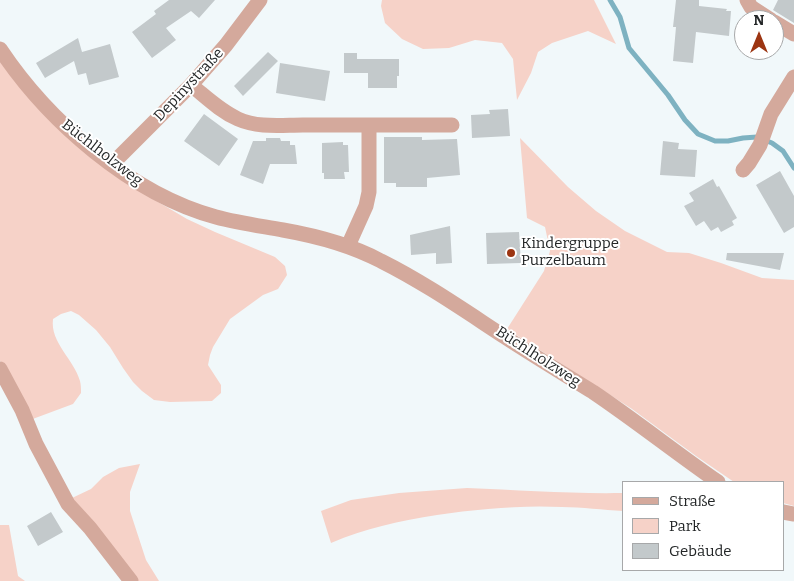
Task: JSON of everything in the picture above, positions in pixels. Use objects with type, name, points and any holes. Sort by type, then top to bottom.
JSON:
[{"type":"street","name":"Depinystraße","points":[[112,164],[191,85],[226,45],[260,0]]},
{"type":"street","points":[[747,0],[756,10]]},
{"type":"street","name":"Büchlholzweg","points":[[0,48],[35,95],[52,114],[91,148],[143,186],[192,210],[216,218],[285,230],[348,246],[380,260],[454,303],[512,342],[593,392],[717,481]]},
{"type":"street","points":[[743,170],[749,163],[772,114],[794,77]]},
{"type":"street","points":[[191,85],[226,112],[252,124],[270,126],[452,125]]},
{"type":"street","points":[[348,246],[366,206],[369,192],[369,125]]},
{"type":"street","points":[[0,369],[22,410],[36,444],[68,504],[90,528],[131,581]]},
{"type":"green space","points":[[382,0],[594,0],[616,44],[588,31],[552,43],[538,52],[531,73],[517,100],[513,59],[502,43],[475,40],[449,48],[423,49],[402,39],[385,23],[381,6]]},
{"type":"green space","points":[[0,59],[126,183],[187,219],[275,257],[285,266],[287,275],[278,289],[263,295],[230,319],[213,347],[208,365],[221,385],[221,393],[212,401],[170,402],[154,400],[133,382],[110,347],[96,330],[79,315],[71,311],[53,319],[53,328],[55,336],[77,373],[81,393],[73,404],[30,420],[0,361]]},
{"type":"green space","points":[[520,138],[568,187],[596,211],[625,231],[667,252],[689,253],[762,278],[794,280],[794,506],[784,503],[784,481],[733,481],[632,409],[507,329],[544,271],[550,251],[545,227],[527,218]]},
{"type":"green space","points":[[140,464],[130,492],[130,511],[146,560],[159,581],[137,581],[72,498],[91,489],[103,477],[119,468]]},
{"type":"green space","points":[[467,488],[622,493],[622,511],[577,507],[515,507],[468,511],[423,517],[383,526],[331,543],[321,511],[351,500],[399,493]]},
{"type":"green space","points":[[0,525],[9,525],[18,576],[25,581],[0,581]]},
{"type":"building","points":[[169,0],[215,0],[199,18],[191,11],[166,28],[176,40],[152,58],[132,32],[156,14],[154,11]]},
{"type":"building","points":[[676,0],[699,0],[699,6],[731,11],[729,36],[696,32],[693,63],[673,61],[676,27],[673,27]]},
{"type":"building","points":[[778,0],[794,0],[794,23],[784,17],[784,10],[773,10]]},
{"type":"building","points":[[78,38],[82,52],[110,44],[119,77],[89,85],[86,73],[78,75],[74,61],[45,78],[36,63]]},
{"type":"building","points":[[268,52],[278,61],[243,96],[234,86]]},
{"type":"building","points":[[344,53],[357,53],[357,59],[399,59],[397,88],[368,88],[368,73],[344,73]]},
{"type":"building","points":[[280,63],[330,71],[325,101],[276,93]]},
{"type":"building","points":[[508,109],[510,136],[472,138],[471,115],[490,114],[489,110]]},
{"type":"building","points":[[204,114],[238,139],[219,166],[184,141]]},
{"type":"building","points":[[384,137],[422,137],[422,140],[457,139],[460,175],[427,178],[427,187],[396,187],[396,183],[384,183]]},
{"type":"building","points":[[266,138],[280,138],[281,141],[290,141],[290,145],[295,145],[297,164],[270,164],[263,184],[240,175],[253,141],[266,141]]},
{"type":"building","points":[[663,141],[679,143],[678,149],[697,150],[695,177],[660,175]]},
{"type":"building","points":[[343,142],[343,145],[348,145],[349,172],[344,172],[345,179],[324,179],[324,173],[322,173],[322,143]]},
{"type":"building","points":[[780,171],[794,196],[794,227],[784,233],[756,185]]},
{"type":"building","points":[[713,179],[737,218],[732,221],[734,225],[721,232],[718,227],[711,231],[704,221],[696,226],[684,206],[694,201],[689,193]]},
{"type":"building","points":[[450,226],[452,263],[436,264],[436,253],[411,255],[410,235]]},
{"type":"building","points":[[519,232],[521,263],[487,264],[486,233]]},
{"type":"building","points":[[727,253],[784,253],[780,270],[726,260]]},
{"type":"building","points":[[51,512],[63,532],[38,546],[27,526]]},
{"type":"waterway","points":[[610,0],[620,17],[629,48],[698,134],[715,141],[757,137],[772,143],[783,151],[794,168]]},
{"type":"place","name":"Kindergruppe Purzelbaum","points":[[511,253]]}]
